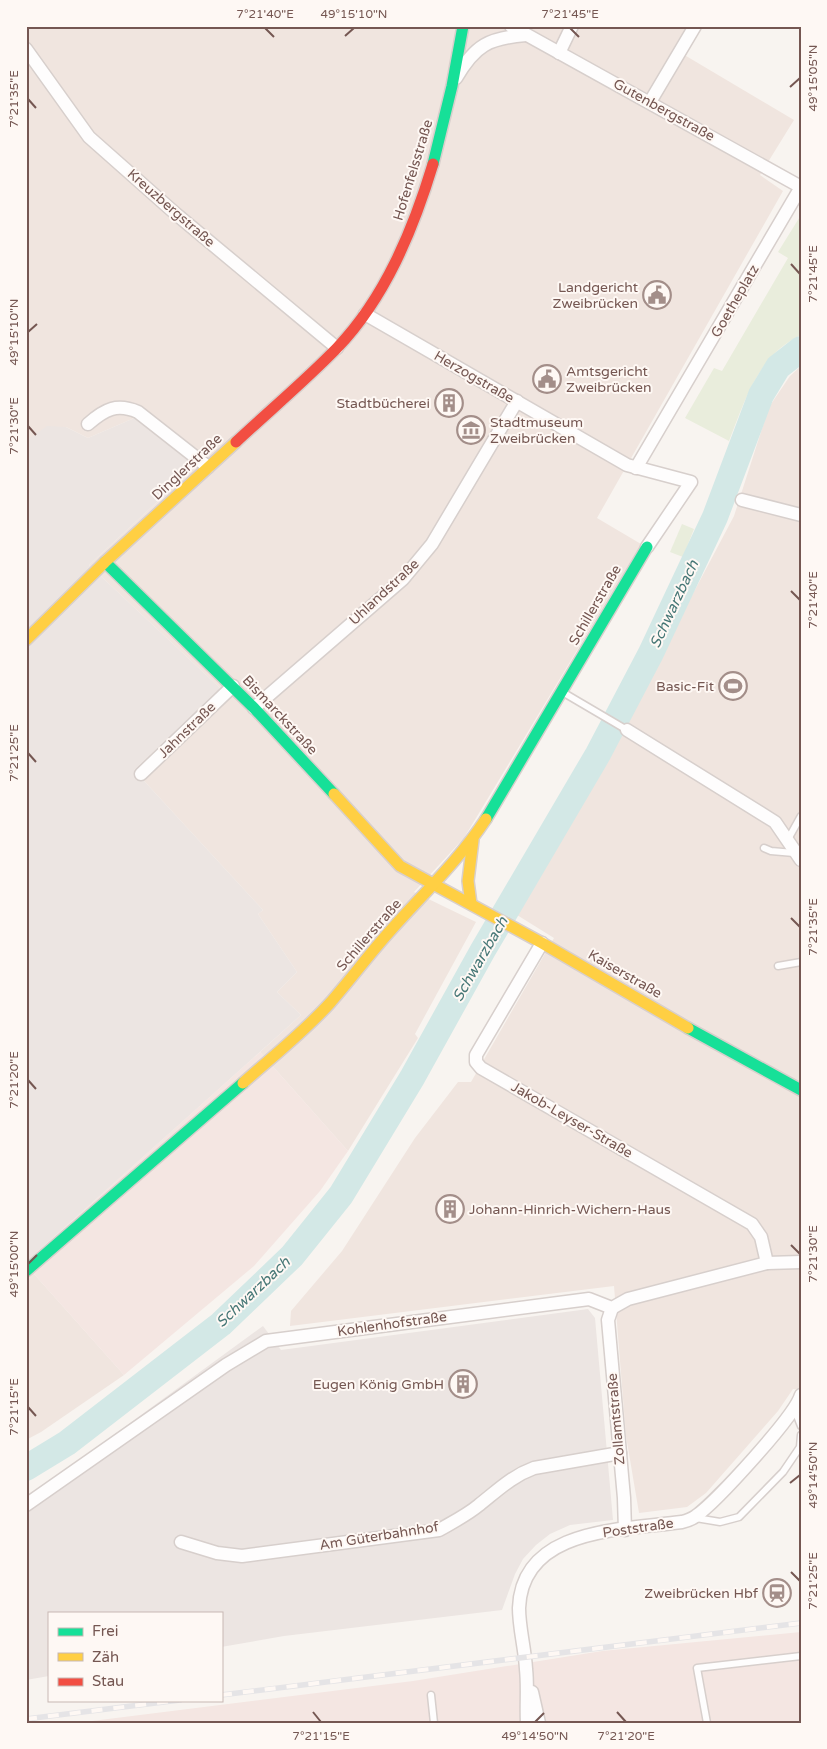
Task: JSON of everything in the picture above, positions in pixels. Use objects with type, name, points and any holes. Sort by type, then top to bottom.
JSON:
[{"type":"street","points":[[450,26],[463,28]]},
{"type":"street","name":"Gutenbergstraße","points":[[511,26],[801,187]]},
{"type":"street","points":[[560,53],[572,26]]},
{"type":"street","points":[[650,102],[695,26]]},
{"type":"street","name":"Hofenfelsstraße","points":[[365,314],[384,286],[417,216],[452,86],[463,28]]},
{"type":"street","points":[[452,86],[464,65],[482,45],[497,38],[526,34]]},
{"type":"street","name":"Kreuzbergstraße","points":[[26,49],[89,137],[176,214],[337,348]]},
{"type":"street","name":"Goetheplatz","points":[[636,468],[801,187]]},
{"type":"street","name":"Dinglerstraße","points":[[26,640],[105,562],[337,348],[365,314]]},
{"type":"street","name":"Herzogstraße","points":[[365,314],[627,465],[690,482],[647,547]]},
{"type":"street","name":"Uhlandstraße","points":[[254,708],[403,579],[419,562],[432,544],[516,401]]},
{"type":"street","points":[[88,424],[107,409],[128,407],[138,412],[208,468]]},
{"type":"street","points":[[742,500],[801,515]]},
{"type":"street","name":"Schillerstraße","points":[[26,1271],[306,1028],[330,1004],[391,930],[434,885],[473,839],[647,547]]},
{"type":"street","name":"Bismarckstraße","points":[[105,562],[233,686],[388,855],[413,875],[434,885]]},
{"type":"street","name":"Jahnstraße","points":[[142,774],[233,686]]},
{"type":"street","points":[[627,730],[775,822],[798,856]]},
{"type":"street","points":[[473,839],[469,864],[473,906]]},
{"type":"street","name":"Kaiserstraße","points":[[434,885],[517,929],[726,1050],[801,1090]]},
{"type":"street","name":"Jakob-Leyser-Straße","points":[[542,943],[476,1055],[476,1062],[481,1068],[752,1224],[761,1237],[767,1263]]},
{"type":"street","points":[[612,1308],[628,1299],[767,1263],[801,1262]]},
{"type":"street","name":"Kohlenhofstraße","points":[[26,1505],[226,1365],[266,1341],[588,1298],[612,1308]]},
{"type":"street","name":"Zollamtstraße","points":[[612,1308],[608,1320],[625,1530]]},
{"type":"street","name":"Poststraße","points":[[527,1723],[526,1670],[519,1610],[524,1586],[533,1569],[545,1555],[563,1542],[583,1536],[682,1522],[694,1518],[715,1500],[799,1400]]},
{"type":"street","name":"Am Güterbahnhof","points":[[181,1542],[217,1553],[242,1556],[439,1530],[461,1518],[507,1480],[522,1472],[534,1468],[620,1453]]},
{"type":"street","name":"Poststraße","points":[[526,1670],[539,1723]]},
{"type":"lane","points":[[562,692],[627,730]]},
{"type":"lane","points":[[787,841],[801,816]]},
{"type":"lane","points":[[764,848],[770,851],[798,856]]},
{"type":"lane","points":[[778,966],[801,962]]},
{"type":"lane","points":[[799,1400],[801,1426]]},
{"type":"lane","points":[[694,1518],[720,1522],[739,1517],[783,1472],[800,1447],[801,1435]]},
{"type":"lane","points":[[706,1723],[696,1668],[801,1656]]},
{"type":"lane","points":[[431,1695],[434,1723]]},
{"type":"shaded area","points":[[26,26],[689,26],[676,50],[794,120],[760,175],[783,191],[597,518],[641,544],[464,838],[414,892],[476,922],[415,1034],[418,1038],[348,1151],[260,1052],[301,1015],[277,992],[297,972],[258,914],[263,910],[134,770],[220,688],[89,565],[199,463],[139,416],[88,438],[66,427],[26,441]]},
{"type":"shaded area","points":[[801,366],[801,1390],[793,1389],[778,1411],[706,1493],[687,1507],[639,1513],[626,1436],[614,1286],[290,1326],[291,1311],[342,1251],[415,1138],[458,1082],[471,1082],[554,938],[517,915],[613,745],[734,516],[769,407],[790,376]]},
{"type":"shaded area","points":[[139,416],[199,463],[89,565],[220,688],[134,770],[263,910],[258,914],[297,972],[277,992],[301,1015],[26,1262],[26,441],[47,426],[66,427],[88,438]]},
{"type":"shaded area","points":[[260,1052],[348,1151],[320,1191],[254,1266],[124,1375],[26,1265],[26,1262]]},
{"type":"shaded area","points":[[26,1265],[124,1375],[41,1432],[26,1440]]},
{"type":"shaded area","points":[[588,1309],[595,1318],[613,1520],[570,1525],[550,1534],[536,1545],[523,1559],[515,1574],[502,1610],[284,1636],[222,1647],[222,1612],[48,1612],[48,1676],[26,1680],[26,1499],[263,1326],[281,1350]]},
{"type":"shaded area","points":[[801,1632],[801,1723],[76,1723],[413,1681],[602,1651]]},
{"type":"green space","points":[[801,215],[801,335],[774,354],[755,380],[729,441],[685,418],[714,368],[722,371],[788,258],[778,252]]},
{"type":"green space","points":[[682,524],[694,529],[683,557],[670,552]]},
{"type":"waterway","name":"Schwarzbach","points":[[26,1468],[67,1443],[221,1324],[292,1256],[341,1195],[412,1078],[483,950],[598,754],[651,653],[715,517],[761,395],[778,367],[801,349]]},
{"type":"railway","points":[[222,1695],[801,1623]]},
{"type":"railway","points":[[26,1719],[164,1702]]},
{"type":"traffic: fast","points":[[433,164],[452,86],[463,26]]},
{"type":"traffic: fast","points":[[486,819],[647,547]]},
{"type":"traffic: fast","points":[[105,562],[254,708],[334,794]]},
{"type":"traffic: fast","points":[[688,1028],[801,1090]]},
{"type":"traffic: fast","points":[[26,1271],[243,1083]]},
{"type":"traffic: slow","points":[[26,640],[105,562],[236,442]]},
{"type":"traffic: slow","points":[[334,794],[400,866],[542,943],[688,1028]]},
{"type":"traffic: slow","points":[[243,1083],[320,1014],[383,939],[453,862],[486,819]]},
{"type":"traffic: slow","points":[[471,904],[468,881],[473,840]]},
{"type":"traffic: jam","points":[[236,442],[337,348],[369,307],[396,262],[416,214],[433,164]]},
{"type":"place","name":"Landgericht Zweibrücken","points":[[657,295]]},
{"type":"place","name":"Amtsgericht Zweibrücken","points":[[547,379]]},
{"type":"place","name":"Stadtbücherei","points":[[449,403]]},
{"type":"place","name":"Stadtmuseum Zweibrücken","points":[[471,430]]},
{"type":"place","name":"Basic-Fit","points":[[733,686]]},
{"type":"place","name":"Johann-Hinrich-Wichern-Haus","points":[[450,1209]]},
{"type":"place","name":"Eugen König GmbH","points":[[463,1384]]},
{"type":"place","name":"Zweibrücken Hbf","points":[[777,1593]]}]
